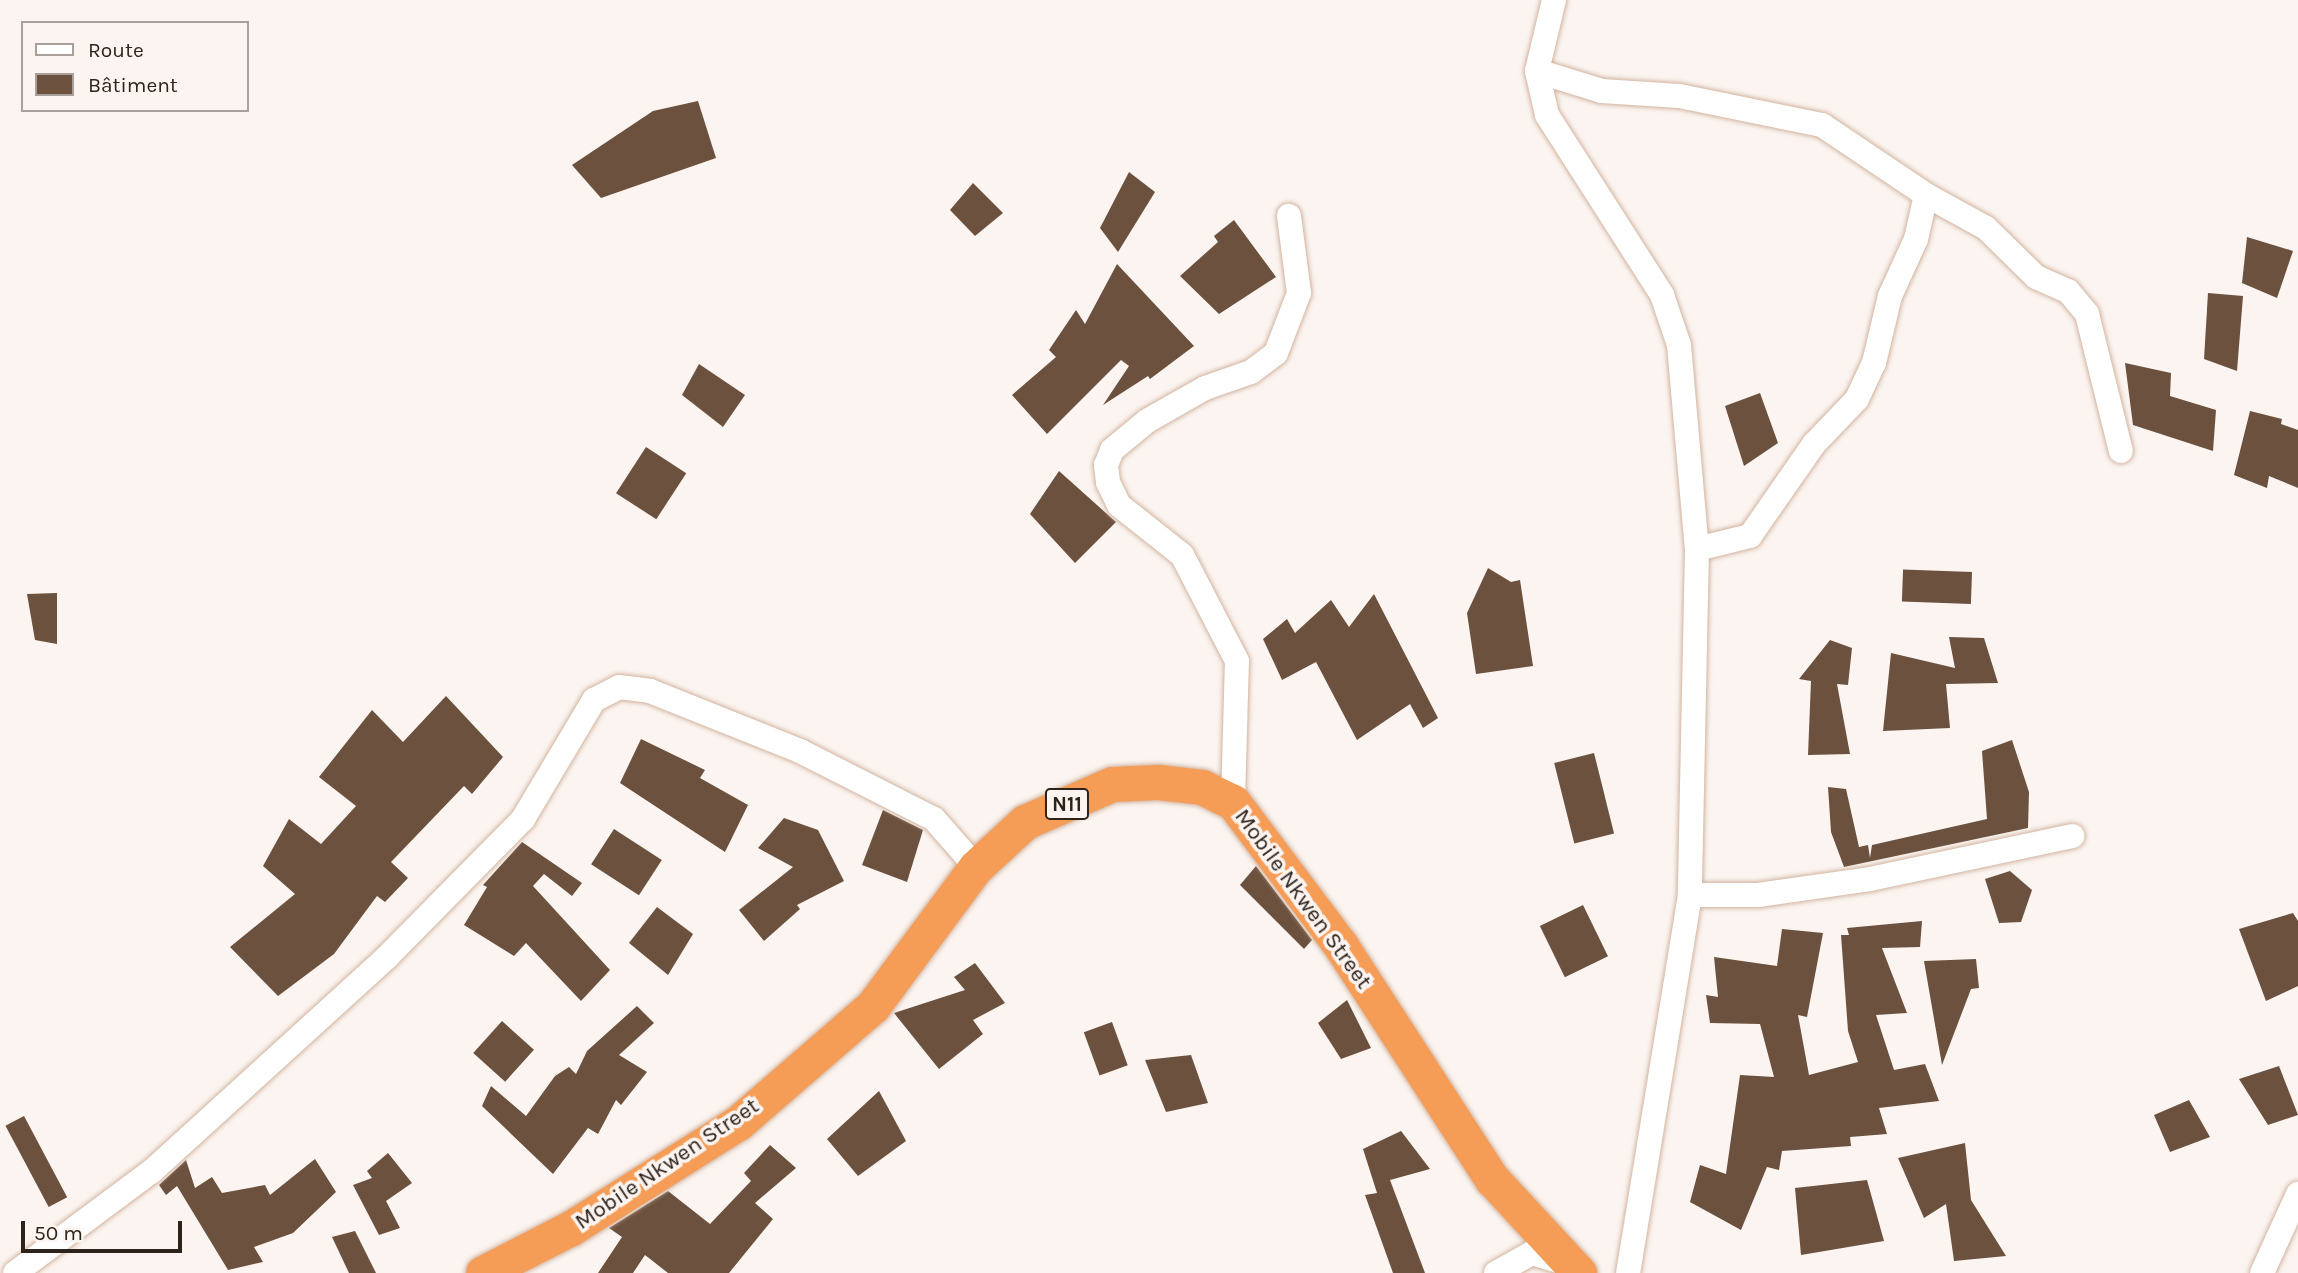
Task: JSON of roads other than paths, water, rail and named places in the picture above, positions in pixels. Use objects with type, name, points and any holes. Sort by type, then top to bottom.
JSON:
[{"type":"highway","name":"Mobile Nkwen Street","points":[[483,1273],[571,1228],[738,1123],[873,1006],[975,867],[1025,822],[1112,784],[1202,787],[1233,802],[1341,947],[1492,1179],[1573,1268]]},
{"type":"street","points":[[1554,0],[1537,71],[1547,116],[1662,295],[1679,345],[1697,549],[1690,895],[1628,1273]]},
{"type":"street","points":[[1537,71],[1602,91],[1679,96],[1822,125],[1926,195],[1986,228],[2036,277],[2068,291],[2087,314],[2122,451]]},
{"type":"street","points":[[1697,549],[1750,536],[1814,444],[1857,399],[1874,363],[1890,296],[1916,239],[1926,195]]},
{"type":"street","points":[[1233,802],[1237,661],[1182,555],[1119,505],[1108,482],[1106,465],[1112,450],[1147,421],[1205,388],[1251,372],[1276,352],[1299,293],[1289,216]]},
{"type":"street","points":[[15,1273],[152,1171],[387,957],[523,819],[594,699],[619,687],[650,691],[812,757],[934,819],[975,867]]},
{"type":"street","points":[[1690,895],[1758,895],[1870,879],[2072,836]]},
{"type":"street","points":[[2262,1273],[2298,1194]]},
{"type":"street","points":[[1496,1273],[1532,1253],[1573,1268]]}]
